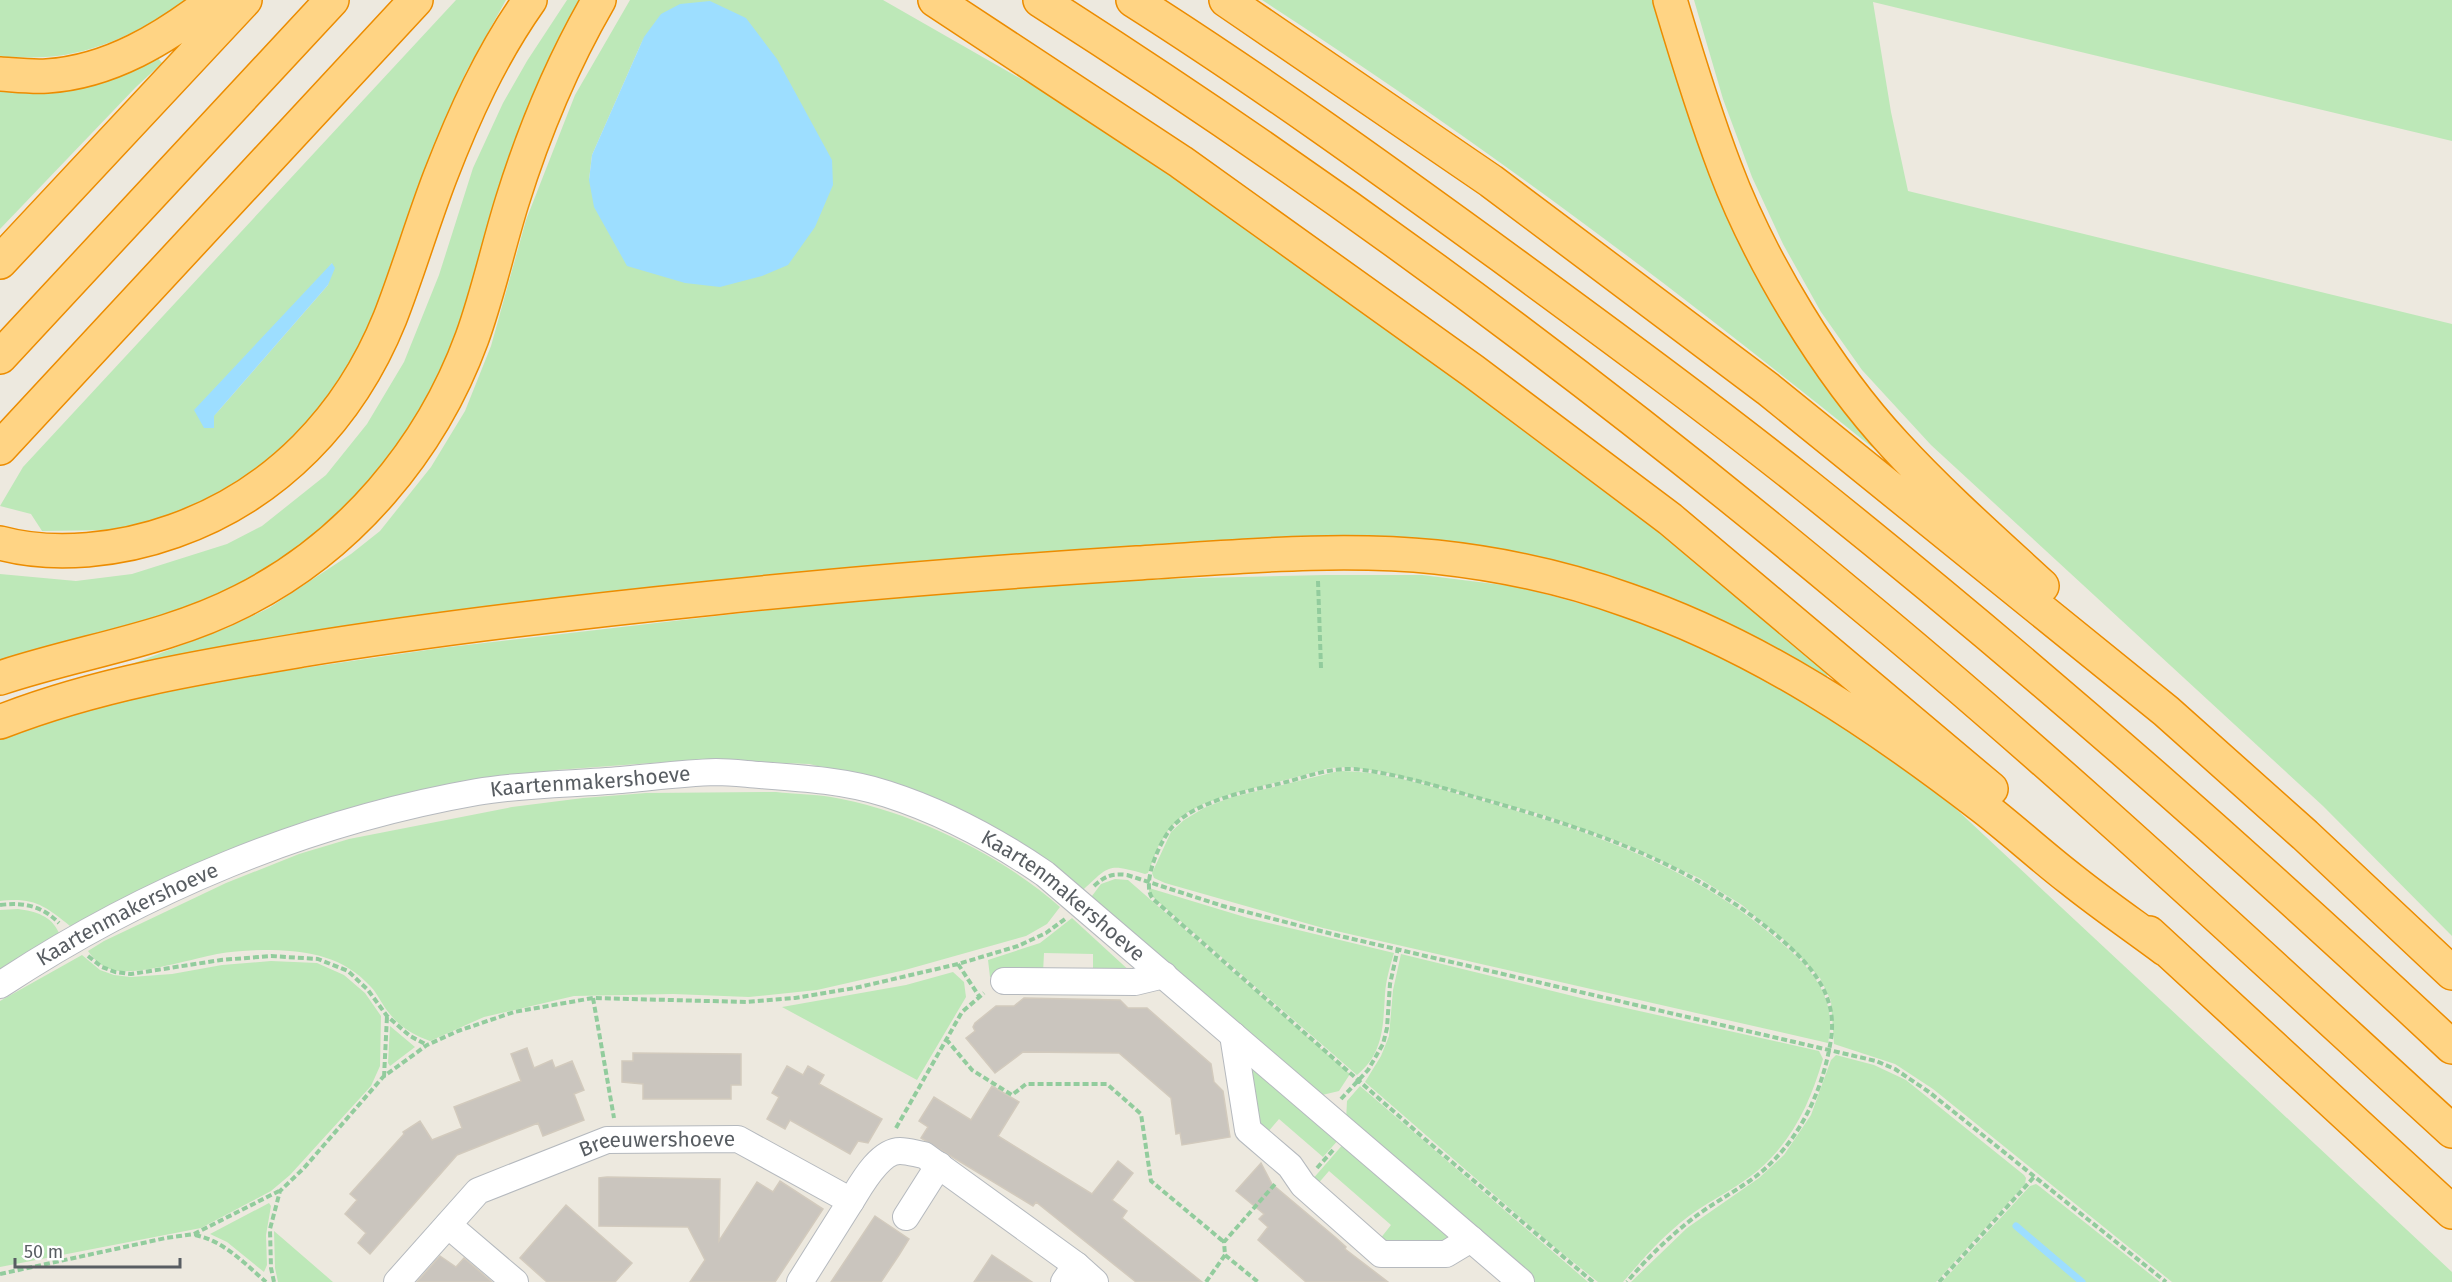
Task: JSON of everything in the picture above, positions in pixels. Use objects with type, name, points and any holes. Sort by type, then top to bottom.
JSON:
[{"type":"highway","points":[[0,74],[47,76],[109,64],[175,30],[214,0]]},
{"type":"highway","points":[[0,262],[245,0]]},
{"type":"highway","points":[[0,357],[332,0]]},
{"type":"highway","points":[[0,448],[416,0]]},
{"type":"highway","points":[[0,543],[36,549],[80,549],[124,544],[170,533],[204,520],[240,501],[278,474],[310,445],[350,395],[373,355],[403,284],[445,163],[478,86],[530,0]]},
{"type":"highway","points":[[0,678],[154,636],[243,601],[294,572],[335,539],[390,485],[423,438],[472,339],[518,184],[539,124],[562,67],[599,0]]},
{"type":"highway","points":[[935,0],[1181,162],[1321,260],[1670,519],[1973,773],[2452,1212]]},
{"type":"highway","points":[[1040,0],[1241,133],[1414,254],[1566,367],[1719,488],[1993,716],[2148,853],[2452,1131]]},
{"type":"highway","points":[[1133,0],[1365,156],[1655,369],[1807,486],[1962,613],[2161,783],[2272,880],[2452,1047]]},
{"type":"highway","points":[[1226,0],[1491,181],[1768,389],[2166,711],[2305,835],[2452,973]]},
{"type":"highway","points":[[1670,0],[1695,84],[1725,170],[1755,238],[1798,314],[1842,380],[1894,444],[1942,493],[2071,612],[2166,711]]},
{"type":"highway","points":[[0,722],[43,705],[193,668],[418,631],[565,613],[995,571],[1269,555],[1364,554],[1433,557],[1506,567],[1622,597],[1689,622],[1743,649],[1824,694],[1895,743],[1983,807],[2072,880],[2165,949]]},
{"type":"street","name":"Kaartenmakershoeve","points":[[0,986],[74,940],[213,869],[290,841],[368,817],[479,792],[717,772],[783,776],[852,785],[887,794],[931,811],[1011,851],[1046,874],[1521,1282]]},
{"type":"street","name":"Kaartenmakershoeve","points":[[1004,981],[1135,982],[1164,975]]},
{"type":"street","points":[[1233,1035],[1248,1130],[1381,1254],[1446,1254],[1471,1239]]},
{"type":"street","name":"Breeuwershoeve","points":[[397,1282],[478,1191],[608,1140],[738,1139],[851,1201]]},
{"type":"street","points":[[800,1282],[872,1169],[880,1161],[898,1151],[924,1155],[1070,1273],[1095,1282]]},
{"type":"street","points":[[906,1217],[939,1165]]},
{"type":"street","points":[[448,1225],[515,1282]]},
{"type":"path","points":[[1318,580],[1321,668]]},
{"type":"path","points":[[1593,1282],[1359,1081],[1147,893],[1147,881],[1162,842],[1175,824],[1198,809],[1228,796],[1339,769],[1374,772],[1432,785],[1540,816],[1640,852],[1690,875],[1741,906],[1799,956],[1822,983],[1831,1008],[1833,1027],[1817,1093],[1808,1113],[1779,1155],[1757,1176],[1683,1226],[1627,1282]]},
{"type":"path","points":[[0,1274],[194,1234],[280,1191],[384,1077],[427,1045],[485,1020],[554,1004],[593,998],[747,1002],[795,998],[855,988],[958,964],[1018,946],[1058,925],[1104,877],[1115,874],[1147,881],[1253,914],[1876,1061],[1895,1069],[1929,1092],[2166,1282]]},
{"type":"path","points":[[0,905],[19,904],[42,910],[57,921],[92,961],[115,972],[148,973],[221,960],[271,956],[318,958],[348,971],[368,990],[387,1016],[410,1036],[427,1045]]},
{"type":"path","points":[[1326,1114],[1359,1081],[1376,1059],[1383,1044],[1387,1028],[1390,984],[1398,948]]},
{"type":"path","points":[[958,964],[980,996]]},
{"type":"path","points":[[880,1161],[885,1147],[962,1012],[980,996],[1004,981]]},
{"type":"path","points":[[593,998],[618,1139]]},
{"type":"path","points":[[384,1077],[387,1016]]},
{"type":"path","points":[[946,1039],[972,1070],[1012,1095],[1026,1084],[1107,1084],[1141,1114],[1152,1181],[1224,1242],[1225,1255],[1206,1282]]},
{"type":"path","points":[[1224,1242],[1296,1175],[1348,1133]]},
{"type":"path","points":[[1939,1282],[2034,1177]]},
{"type":"path","points":[[274,1282],[271,1268],[270,1229],[280,1191]]},
{"type":"path","points":[[194,1234],[211,1238],[225,1246],[266,1282]]},
{"type":"path","points":[[1225,1255],[1258,1282]]},
{"type":"green space","points":[[0,0],[186,0],[137,30],[83,51],[46,57],[0,57]]},
{"type":"green space","points":[[456,0],[506,0],[466,72],[447,115],[374,316],[346,373],[296,438],[261,468],[224,492],[175,514],[115,530],[42,531],[31,514],[0,506],[23,467]],"holes":[[[332,263],[328,285],[214,416]]]},
{"type":"green space","points":[[567,0],[586,0],[439,392],[340,522],[228,598],[0,667],[0,574],[76,581],[132,574],[227,544],[262,526],[326,475],[367,424],[404,362],[439,275],[473,168],[503,103]]},
{"type":"green space","points":[[630,0],[883,0],[1058,100],[1176,178],[1372,315],[1548,445],[1705,567],[1831,670],[1823,682],[1719,624],[1371,549],[116,670],[227,628],[269,608],[351,554],[380,531],[431,467],[465,411],[491,346],[526,220],[575,95]],"holes":[[[644,37],[589,180],[592,155]]]},
{"type":"green space","points":[[1262,0],[1666,0],[1759,255],[1969,525],[1730,334],[1583,223],[1424,109]]},
{"type":"green space","points":[[1694,0],[2452,0],[2452,141],[1873,2],[1891,112],[1908,191],[2452,324],[2452,936],[2323,806],[1931,445],[1862,370],[1821,312],[1783,244],[1752,177],[1723,99]]},
{"type":"green space","points":[[156,56],[162,63],[136,87],[0,229],[0,84]]},
{"type":"green space","points":[[1422,575],[1519,587],[1637,619],[1747,667],[1884,752],[1955,808],[2452,1272],[2452,1282],[2172,1282],[1933,1089],[1895,1064],[1834,1044],[1831,1001],[1820,978],[1783,939],[1742,905],[1699,878],[1625,844],[1540,814],[1384,772],[1349,767],[1330,768],[1228,795],[1203,804],[1183,815],[1169,829],[1158,847],[1148,873],[1111,868],[1099,875],[1083,890],[1049,862],[1013,839],[847,773],[809,764],[724,761],[665,762],[556,770],[521,778],[479,782],[76,927],[70,926],[46,908],[30,902],[0,901],[0,739],[55,718],[130,698],[222,680],[441,648],[862,599],[1119,580]]},
{"type":"green space","points":[[1339,771],[1406,780],[1554,823],[1634,852],[1709,890],[1744,913],[1778,940],[1811,973],[1819,985],[1829,1011],[1828,1043],[1323,928],[1154,878],[1152,873],[1171,832],[1184,820],[1204,808],[1229,798]]},
{"type":"green space","points":[[776,792],[824,796],[861,803],[922,824],[983,853],[1037,888],[1060,907],[1047,924],[1026,936],[905,970],[817,990],[749,997],[673,994],[574,996],[484,1017],[430,1041],[402,1026],[361,977],[338,962],[313,954],[272,950],[237,951],[150,969],[124,971],[105,967],[88,951],[104,941],[226,883],[299,854],[349,839],[512,807],[583,798],[646,793]]},
{"type":"green space","points":[[1115,879],[1128,880],[1350,1074],[1339,1091],[1318,1096],[1089,900],[1101,884]]},
{"type":"green space","points":[[1149,888],[1248,918],[1394,953],[1386,984],[1380,1038],[1366,1066],[1357,1075],[1154,898]]},
{"type":"green space","points":[[0,910],[31,911],[47,918],[56,927],[59,933],[58,938],[0,973]]},
{"type":"green space","points":[[1072,918],[1133,974],[1093,974],[1093,954],[1044,953],[1043,973],[990,977],[988,960],[1040,943]]},
{"type":"green space","points":[[1401,954],[1581,998],[1819,1051],[1823,1059],[1813,1089],[1793,1130],[1763,1166],[1678,1225],[1649,1252],[1623,1282],[1598,1282],[1365,1082],[1381,1056],[1389,1036],[1393,990]]},
{"type":"green space","points":[[82,955],[100,970],[131,977],[271,961],[317,963],[344,975],[365,993],[381,1016],[380,1066],[371,1086],[290,1175],[271,1191],[258,1198],[201,1228],[0,1267],[0,1001]]},
{"type":"green space","points":[[953,972],[964,982],[966,997],[917,1080],[782,1007],[906,985]]},
{"type":"green space","points":[[390,1026],[415,1047],[390,1066],[388,1063]]},
{"type":"green space","points":[[1836,1055],[1874,1065],[1906,1080],[2024,1175],[2025,1184],[1936,1282],[1631,1282],[1687,1228],[1759,1178],[1784,1155],[1811,1115],[1831,1060]]},
{"type":"green space","points":[[1254,1063],[1340,1138],[1323,1157],[1279,1119],[1267,1133],[1257,1126],[1247,1071]]},
{"type":"green space","points":[[1360,1086],[1588,1282],[1534,1282],[1346,1121],[1347,1101]]},
{"type":"green space","points":[[1345,1142],[1451,1233],[1441,1245],[1385,1246],[1380,1239],[1391,1225],[1329,1171],[1316,1186],[1311,1181]]},
{"type":"green space","points":[[2036,1184],[2160,1282],[1942,1282],[2030,1186]]},
{"type":"green space","points":[[269,1203],[271,1206],[266,1235],[267,1265],[264,1272],[227,1242],[210,1234]]},
{"type":"green space","points":[[274,1231],[333,1282],[278,1282],[275,1268]]},
{"type":"water","points":[[710,1],[746,18],[777,59],[832,160],[833,185],[815,227],[788,265],[762,276],[720,287],[685,283],[627,266],[594,207],[589,180],[592,155],[644,37],[661,14],[680,4]]},
{"type":"water","points":[[332,263],[335,268],[328,285],[214,416],[214,428],[204,428],[194,410]]},
{"type":"building","points":[[1024,998],[1120,1000],[1128,1008],[1147,1008],[1211,1064],[1214,1082],[1223,1091],[1230,1137],[1182,1145],[1180,1133],[1176,1134],[1171,1098],[1119,1053],[1023,1052],[995,1073],[966,1038],[975,1031],[973,1027],[975,1023],[996,1006],[1014,1006]]},
{"type":"building","points":[[527,1048],[534,1068],[552,1060],[555,1068],[572,1061],[584,1090],[574,1094],[584,1120],[543,1136],[538,1123],[457,1155],[370,1254],[358,1243],[366,1233],[345,1214],[357,1200],[350,1194],[404,1134],[403,1132],[420,1121],[432,1140],[462,1128],[454,1107],[521,1081],[511,1054]]},
{"type":"building","points":[[633,1053],[741,1054],[741,1085],[731,1085],[731,1099],[643,1099],[643,1084],[622,1082],[622,1061],[633,1061]]},
{"type":"building","points":[[787,1066],[803,1075],[808,1066],[824,1075],[819,1084],[882,1119],[868,1143],[858,1141],[850,1154],[790,1120],[785,1129],[767,1119],[779,1097],[772,1093]]},
{"type":"building","points":[[992,1086],[1019,1102],[998,1136],[1092,1194],[1118,1161],[1133,1173],[1112,1200],[1127,1211],[1122,1218],[1202,1282],[1136,1282],[1036,1202],[1033,1206],[921,1138],[928,1127],[919,1121],[934,1097],[971,1120]]},
{"type":"building","points":[[1261,1163],[1272,1184],[1335,1237],[1346,1247],[1345,1249],[1388,1282],[1306,1282],[1258,1240],[1268,1227],[1259,1219],[1264,1214],[1236,1191]]},
{"type":"building","points":[[599,1178],[720,1179],[719,1241],[757,1182],[773,1192],[780,1181],[823,1209],[775,1282],[690,1282],[705,1260],[688,1227],[599,1226]]},
{"type":"building","points":[[566,1205],[632,1263],[615,1282],[547,1282],[520,1258]]},
{"type":"building","points":[[875,1216],[909,1239],[881,1282],[831,1282]]},
{"type":"building","points":[[992,1255],[1032,1282],[974,1282]]},
{"type":"building","points":[[440,1256],[456,1267],[464,1258],[492,1282],[417,1282]]},
{"type":"waterway","points":[[2016,1226],[2082,1282]]}]
